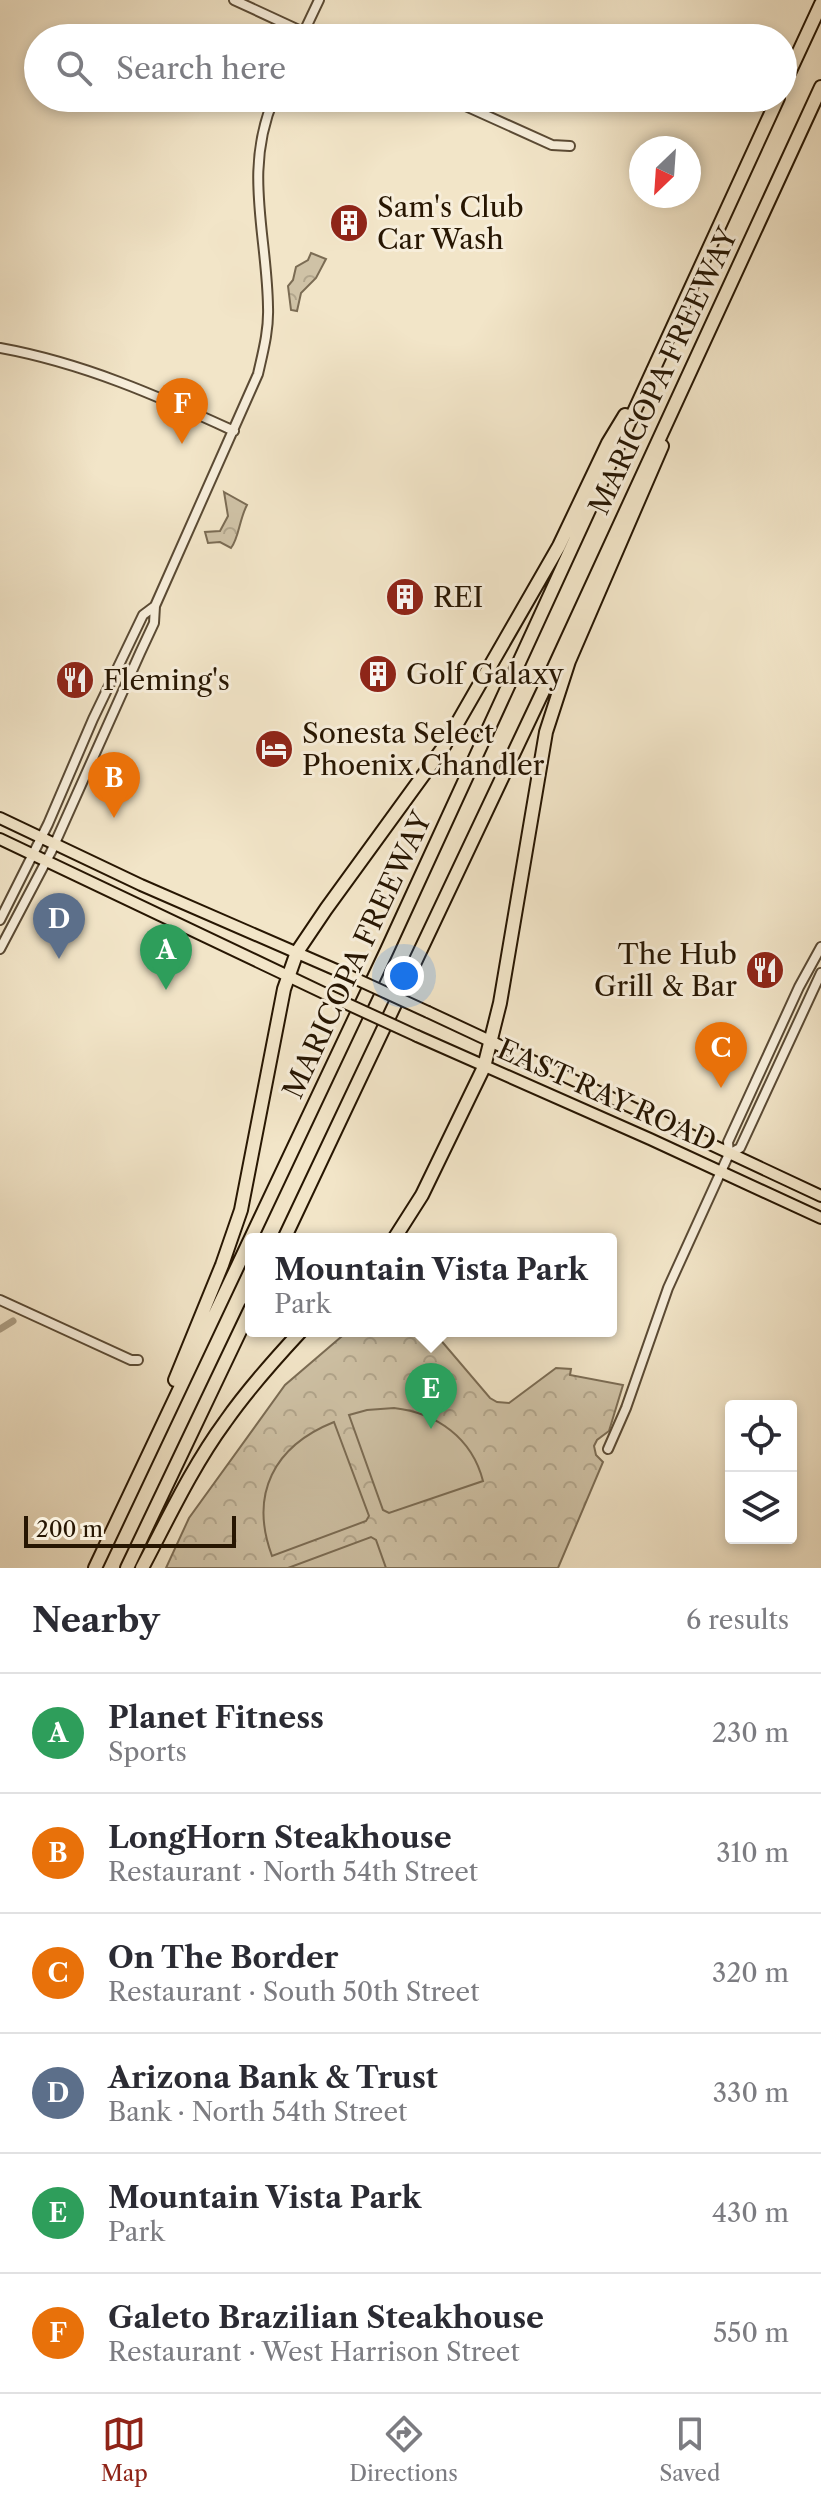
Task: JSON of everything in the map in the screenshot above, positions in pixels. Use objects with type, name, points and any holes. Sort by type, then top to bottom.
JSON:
[{"type":"highway","points":[[797,54],[819,5]]},
{"type":"highway","name":"MARICOPA FREEWAY","points":[[287,1233],[545,687],[821,87]]},
{"type":"highway","name":"MARICOPA FREEWAY","points":[[253,1233],[381,963],[772,112]]},
{"type":"highway","points":[[131,1492],[233,1236],[248,1178],[280,1008],[297,952],[443,748],[559,546],[608,443],[660,354]]},
{"type":"highway","points":[[398,1233],[422,1195],[484,1067],[492,1041],[546,732],[569,661],[656,464],[690,368]]},
{"type":"highway","name":"MARICOPA FREEWAY","points":[[95,1568],[245,1251]]},
{"type":"highway","points":[[127,1568],[245,1321]]},
{"type":"highway","points":[[142,1568],[178,1497],[223,1424],[262,1373],[295,1337]]},
{"type":"main road","name":"EAST RAY ROAD","points":[[0,818],[492,1041],[725,1163],[821,1218]]},
{"type":"main road","name":"EAST RAY ROAD","points":[[0,839],[484,1067],[725,1163],[821,1196]]},
{"type":"street","points":[[234,0],[281,24]]},
{"type":"street","points":[[307,24],[319,0]]},
{"type":"street","points":[[0,949],[46,861],[154,623],[155,606],[258,374],[266,338],[268,307],[256,190],[262,136],[270,112]]},
{"type":"street","points":[[479,112],[552,145],[570,146]]},
{"type":"street","points":[[0,348],[90,370],[234,431]]},
{"type":"street","points":[[0,920],[143,615],[155,606]]},
{"type":"street","points":[[608,1449],[626,1408],[668,1288],[725,1163],[728,1142],[799,987],[821,947]]},
{"type":"street","points":[[725,1163],[740,1148],[821,973]]},
{"type":"street","points":[[0,1300],[131,1360],[138,1360]]},
{"type":"green space","points":[[311,253],[326,259],[316,278],[301,293],[297,311],[291,310],[288,286],[296,267],[308,260]]},
{"type":"green space","points":[[224,492],[247,505],[231,548],[220,542],[208,543],[205,532],[220,531],[228,516]]},
{"type":"green space","points":[[341,1337],[438,1337],[490,1398],[497,1402],[509,1403],[556,1368],[571,1369],[570,1375],[623,1385],[609,1431],[594,1446],[596,1455],[603,1462],[558,1568],[166,1568],[189,1518],[285,1385]]},
{"type":"green space","points":[[394,1408],[424,1415],[450,1430],[470,1452],[483,1481],[389,1513],[383,1510],[349,1415]]},
{"type":"green space","points":[[334,1422],[369,1516],[366,1521],[272,1556],[264,1512],[272,1475],[296,1444]]},
{"type":"green space","points":[[371,1537],[376,1540],[386,1568],[288,1568]]},
{"type":"waterway","points":[[0,1329],[13,1321]]},
{"type":"place","name":"Sam's Club Car Wash","points":[[349,223]]},
{"type":"place","name":"Galeto Brazilian Steakhouse","points":[[182,444]]},
{"type":"place","name":"REI","points":[[405,597]]},
{"type":"place","name":"Golf Galaxy","points":[[378,674]]},
{"type":"place","name":"Fleming's","points":[[75,680]]},
{"type":"place","name":"Sonesta Select Phoenix Chandler","points":[[274,749]]},
{"type":"place","name":"LongHorn Steakhouse","points":[[114,818]]},
{"type":"place","name":"Arizona Bank & Trust","points":[[59,959]]},
{"type":"place","name":"The Hub Grill & Bar","points":[[765,970]]},
{"type":"place","name":"Planet Fitness","points":[[166,990]]},
{"type":"place","name":"On The Border","points":[[721,1088]]},
{"type":"place","name":"Mountain Vista Park","points":[[431,1429]]}]
